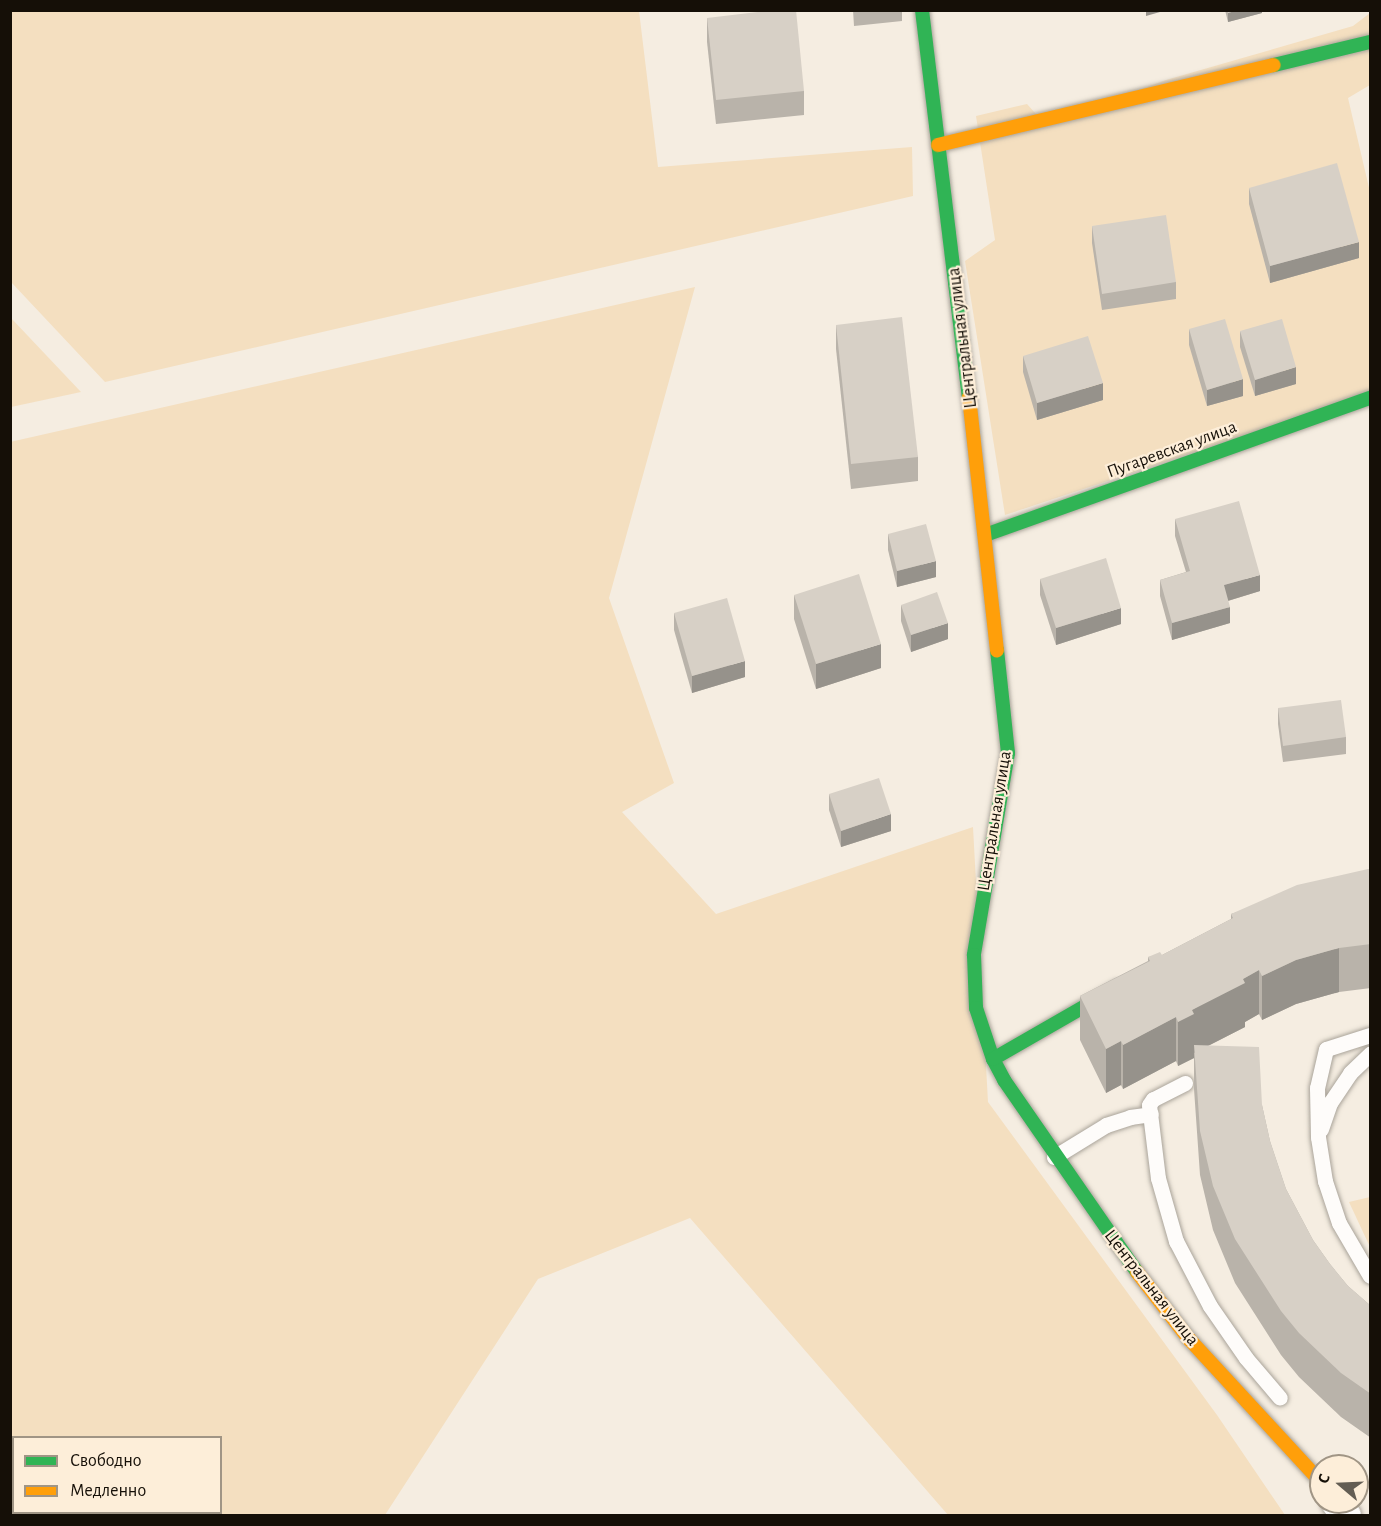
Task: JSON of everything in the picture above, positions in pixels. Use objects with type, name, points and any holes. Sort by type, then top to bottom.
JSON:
[{"type":"street","name":"Центральная улица","points":[[922,10],[965,355],[1008,753],[974,955],[976,1008],[993,1059],[1054,1157],[1115,1244],[1189,1339],[1309,1469]]},
{"type":"street","points":[[938,145],[1371,42]]},
{"type":"street","name":"Пугаревская улица","points":[[985,535],[1371,398]]},
{"type":"street","points":[[993,1059],[1127,982]]},
{"type":"lane","points":[[1371,1035],[1334,1044],[1326,1049],[1322,1057],[1317,1088],[1318,1137],[1325,1181],[1339,1223],[1371,1276]]},
{"type":"lane","points":[[1318,1137],[1330,1103],[1350,1073],[1371,1054]]},
{"type":"lane","points":[[1185,1083],[1153,1099],[1149,1105],[1158,1178],[1176,1241],[1210,1306],[1246,1358],[1280,1398]]},
{"type":"lane","points":[[1054,1157],[1106,1125],[1151,1114]]},
{"type":"shaded area","points":[[11,10],[639,11],[658,167],[912,147],[913,196],[105,382],[11,282]]},
{"type":"shaded area","points":[[1370,13],[1370,85],[1348,98],[1370,192],[1370,394],[1005,515],[965,261],[995,240],[976,116],[1027,104],[1045,124],[1166,80],[1353,26]]},
{"type":"shaded area","points":[[695,287],[609,598],[674,783],[622,812],[716,914],[973,827],[988,1102],[1217,1415],[1285,1515],[948,1515],[690,1218],[538,1279],[385,1515],[11,1515],[10,442]]},
{"type":"shaded area","points":[[11,318],[81,392],[11,407]]},
{"type":"shaded area","points":[[1370,1197],[1370,1247],[1349,1202]]},
{"type":"building","points":[[775,10],[796,10],[804,91],[716,100],[707,18]]},
{"type":"building","points":[[1337,163],[1359,242],[1270,266],[1249,188]]},
{"type":"building","points":[[1166,215],[1176,282],[1102,294],[1092,226]]},
{"type":"building","points":[[902,317],[918,457],[851,464],[836,325]]},
{"type":"building","points":[[1225,319],[1243,379],[1207,390],[1189,329]]},
{"type":"building","points":[[1282,319],[1296,367],[1255,380],[1240,331]]},
{"type":"building","points":[[1088,336],[1103,383],[1037,403],[1023,356]]},
{"type":"building","points":[[1239,501],[1260,575],[1224,585],[1230,607],[1172,623],[1160,580],[1190,571],[1175,519]]},
{"type":"building","points":[[926,524],[936,561],[897,571],[888,534]]},
{"type":"building","points":[[1106,558],[1121,608],[1056,628],[1040,579]]},
{"type":"building","points":[[859,574],[881,644],[816,664],[794,595]]},
{"type":"building","points":[[937,592],[948,623],[911,635],[901,605]]},
{"type":"building","points":[[727,598],[745,661],[692,676],[674,613]]},
{"type":"building","points":[[1341,700],[1346,737],[1283,746],[1278,708]]},
{"type":"building","points":[[879,778],[891,814],[841,831],[829,794]]},
{"type":"building","points":[[1371,869],[1371,944],[1339,948],[1296,960],[1262,976],[1259,970],[1243,979],[1245,983],[1192,1010],[1194,1014],[1178,1022],[1176,1017],[1123,1045],[1121,1041],[1106,1049],[1080,996],[1150,961],[1148,957],[1160,952],[1162,955],[1233,918],[1231,914],[1297,885]]},
{"type":"building","points":[[1194,1045],[1259,1047],[1262,1105],[1270,1141],[1286,1189],[1313,1240],[1330,1264],[1348,1286],[1371,1306],[1371,1394],[1341,1373],[1299,1333],[1281,1311],[1235,1239],[1213,1186],[1200,1131]]},
{"type":"traffic: fast","points":[[922,10],[969,397]]},
{"type":"traffic: fast","points":[[1274,65],[1370,42]]},
{"type":"traffic: fast","points":[[985,535],[1370,398]]},
{"type":"traffic: fast","points":[[997,650],[1008,753],[974,955],[976,1008],[993,1059],[1004,1080],[1137,1272]]},
{"type":"traffic: fast","points":[[993,1059],[1118,987]]},
{"type":"traffic: slow","points":[[938,145],[1274,65]]},
{"type":"traffic: slow","points":[[969,397],[997,650]]},
{"type":"traffic: slow","points":[[1137,1272],[1189,1339],[1309,1469]]}]
